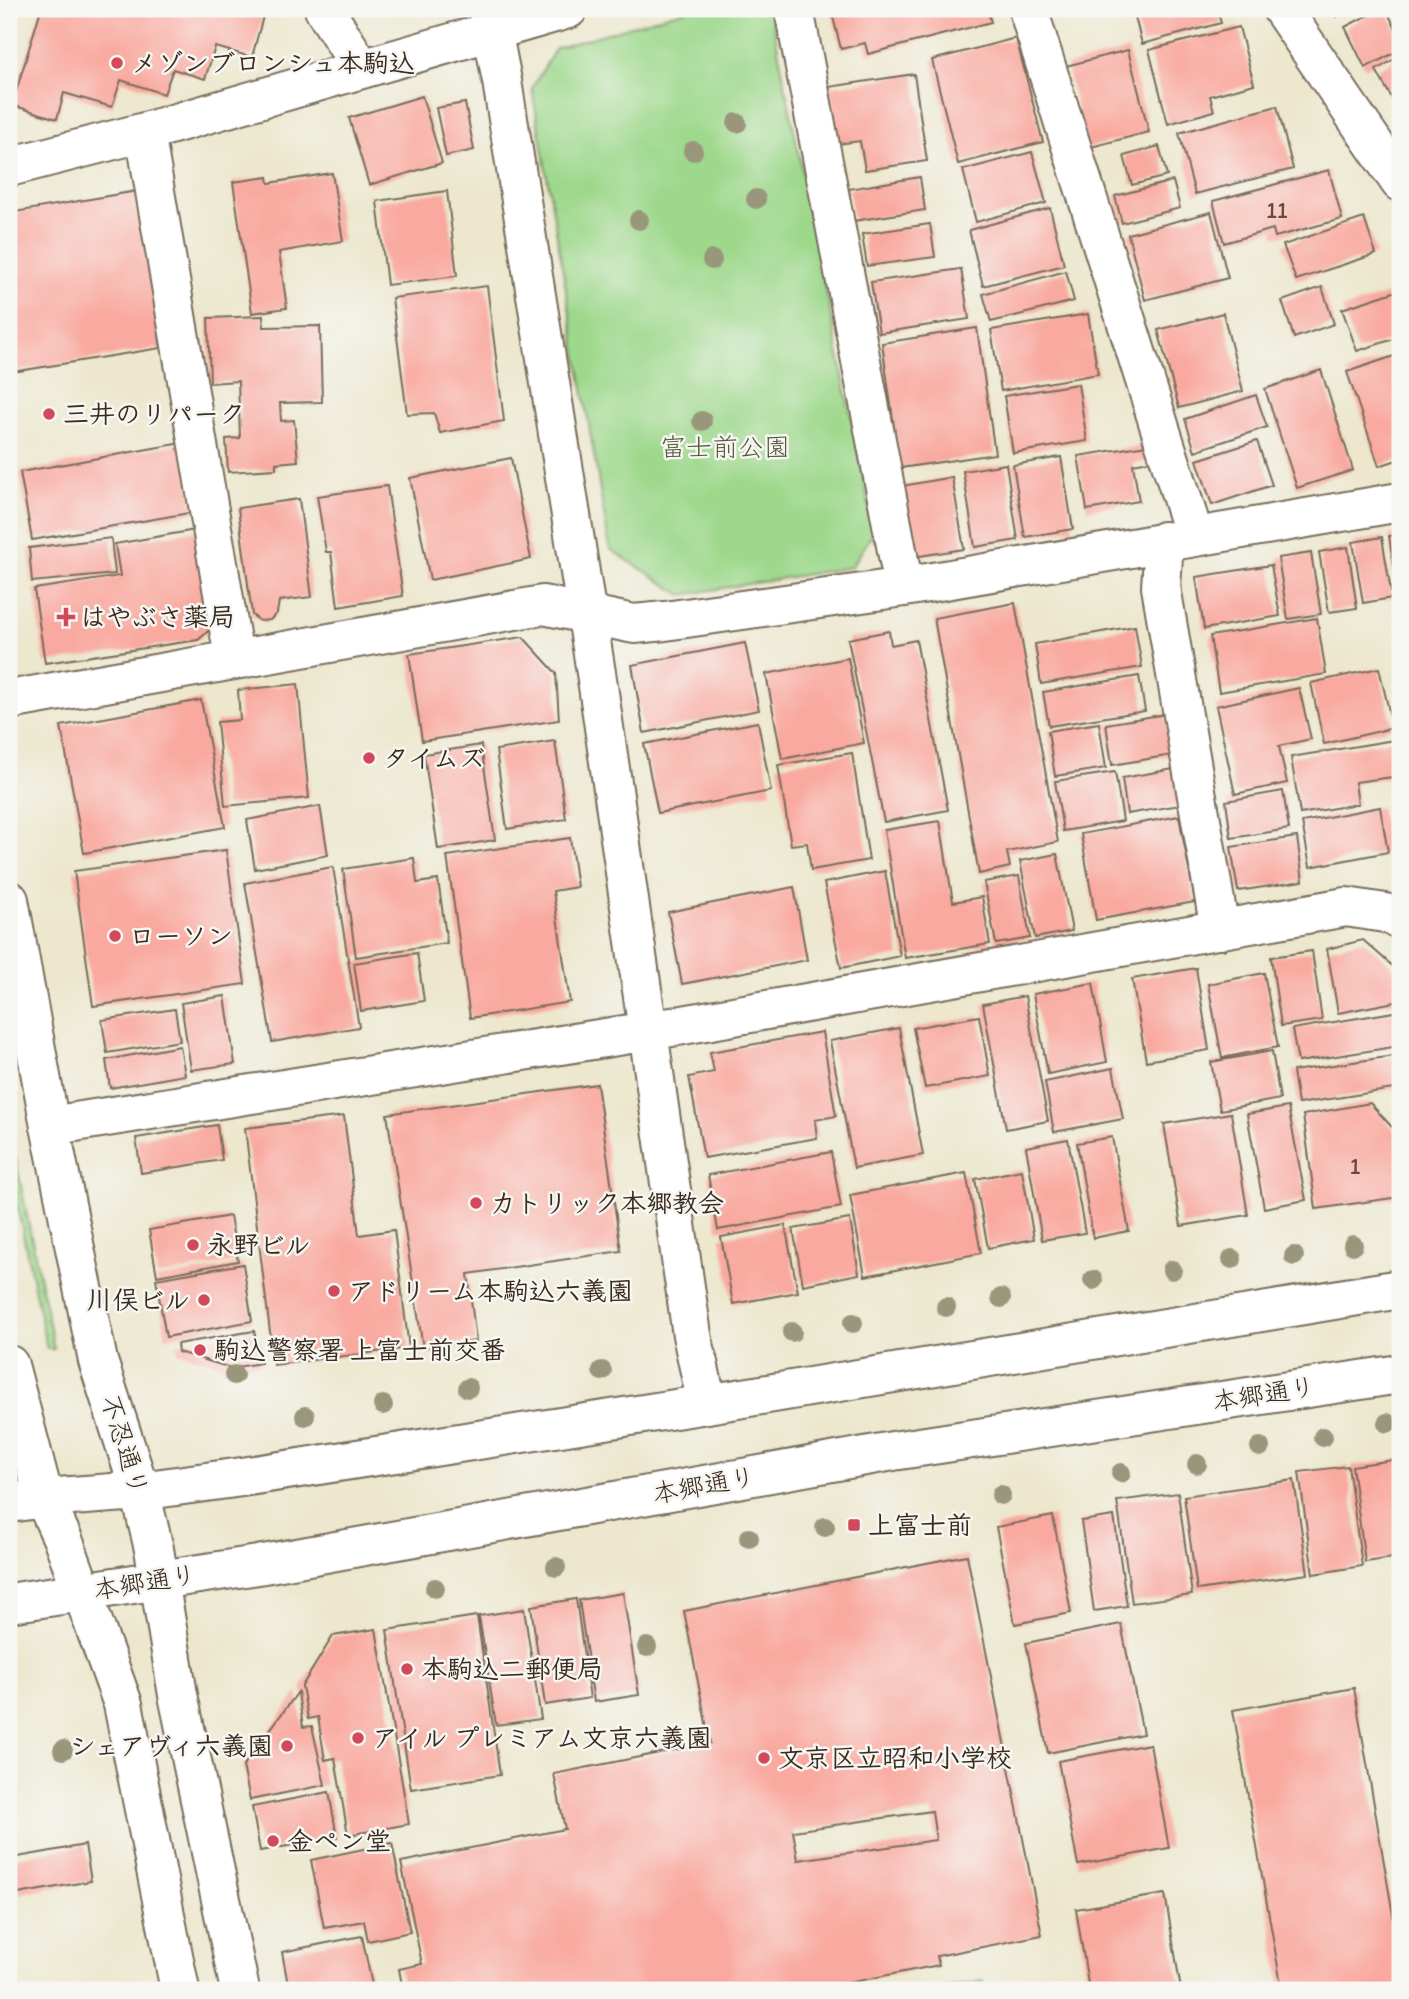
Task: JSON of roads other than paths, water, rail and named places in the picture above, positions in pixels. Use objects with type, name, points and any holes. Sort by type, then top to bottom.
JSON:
[{"type":"street","points":[[324,9],[362,69]]},
{"type":"street","points":[[9,167],[145,132],[362,69],[490,20],[568,9]]},
{"type":"street","points":[[794,9],[904,587]]},
{"type":"street","points":[[1028,9],[1179,539],[1161,587],[1220,930]]},
{"type":"street","points":[[1282,9],[1396,167]]},
{"type":"street","points":[[490,20],[586,613],[692,1335],[707,1404]]},
{"type":"street","points":[[145,132],[234,658]]},
{"type":"street","points":[[9,700],[543,605],[634,624],[904,587],[1400,502]]},
{"type":"street","name":"不忍通り","points":[[9,900],[50,1126],[98,1361],[140,1491],[160,1580],[178,1695],[240,1990]]},
{"type":"street","points":[[50,1126],[649,1031],[1346,907],[1385,913],[1400,919]]},
{"type":"street","points":[[26,1500],[140,1491],[707,1404],[1400,1289]]},
{"type":"street","points":[[9,1365],[26,1500],[64,1542],[123,1703],[180,1990]]},
{"type":"street","name":"本郷通り","points":[[9,1603],[160,1580],[893,1451],[1400,1374]]},
{"type":"place","name":"メゾンブロンシュ本駒込","points":[[117,63]]},
{"type":"place","name":"三井のリパーク","points":[[49,414]]},
{"type":"place","name":"はやぶさ薬局","points":[[66,617]]},
{"type":"place","name":"タイムズ","points":[[369,758]]},
{"type":"place","name":"ローソン","points":[[115,936]]},
{"type":"place","name":"カトリック本郷教会","points":[[476,1203]]},
{"type":"place","name":"永野ビル","points":[[193,1245]]},
{"type":"place","name":"アドリーム本駒込六義園","points":[[334,1291]]},
{"type":"place","name":"川俣ビル","points":[[204,1300]]},
{"type":"place","name":"駒込警察署 上富士前交番","points":[[200,1350]]},
{"type":"place","name":"上富士前","points":[[854,1525]]},
{"type":"place","name":"本駒込二郵便局","points":[[407,1669]]},
{"type":"place","name":"アイル プレミアム文京六義園","points":[[358,1738]]},
{"type":"place","name":"シェアヴィ六義園","points":[[287,1746]]},
{"type":"place","name":"文京区立昭和小学校","points":[[764,1758]]},
{"type":"place","name":"金ペン堂","points":[[273,1841]]},
{"type":"park label","name":"富士前公園","points":[[725,447]]}]
